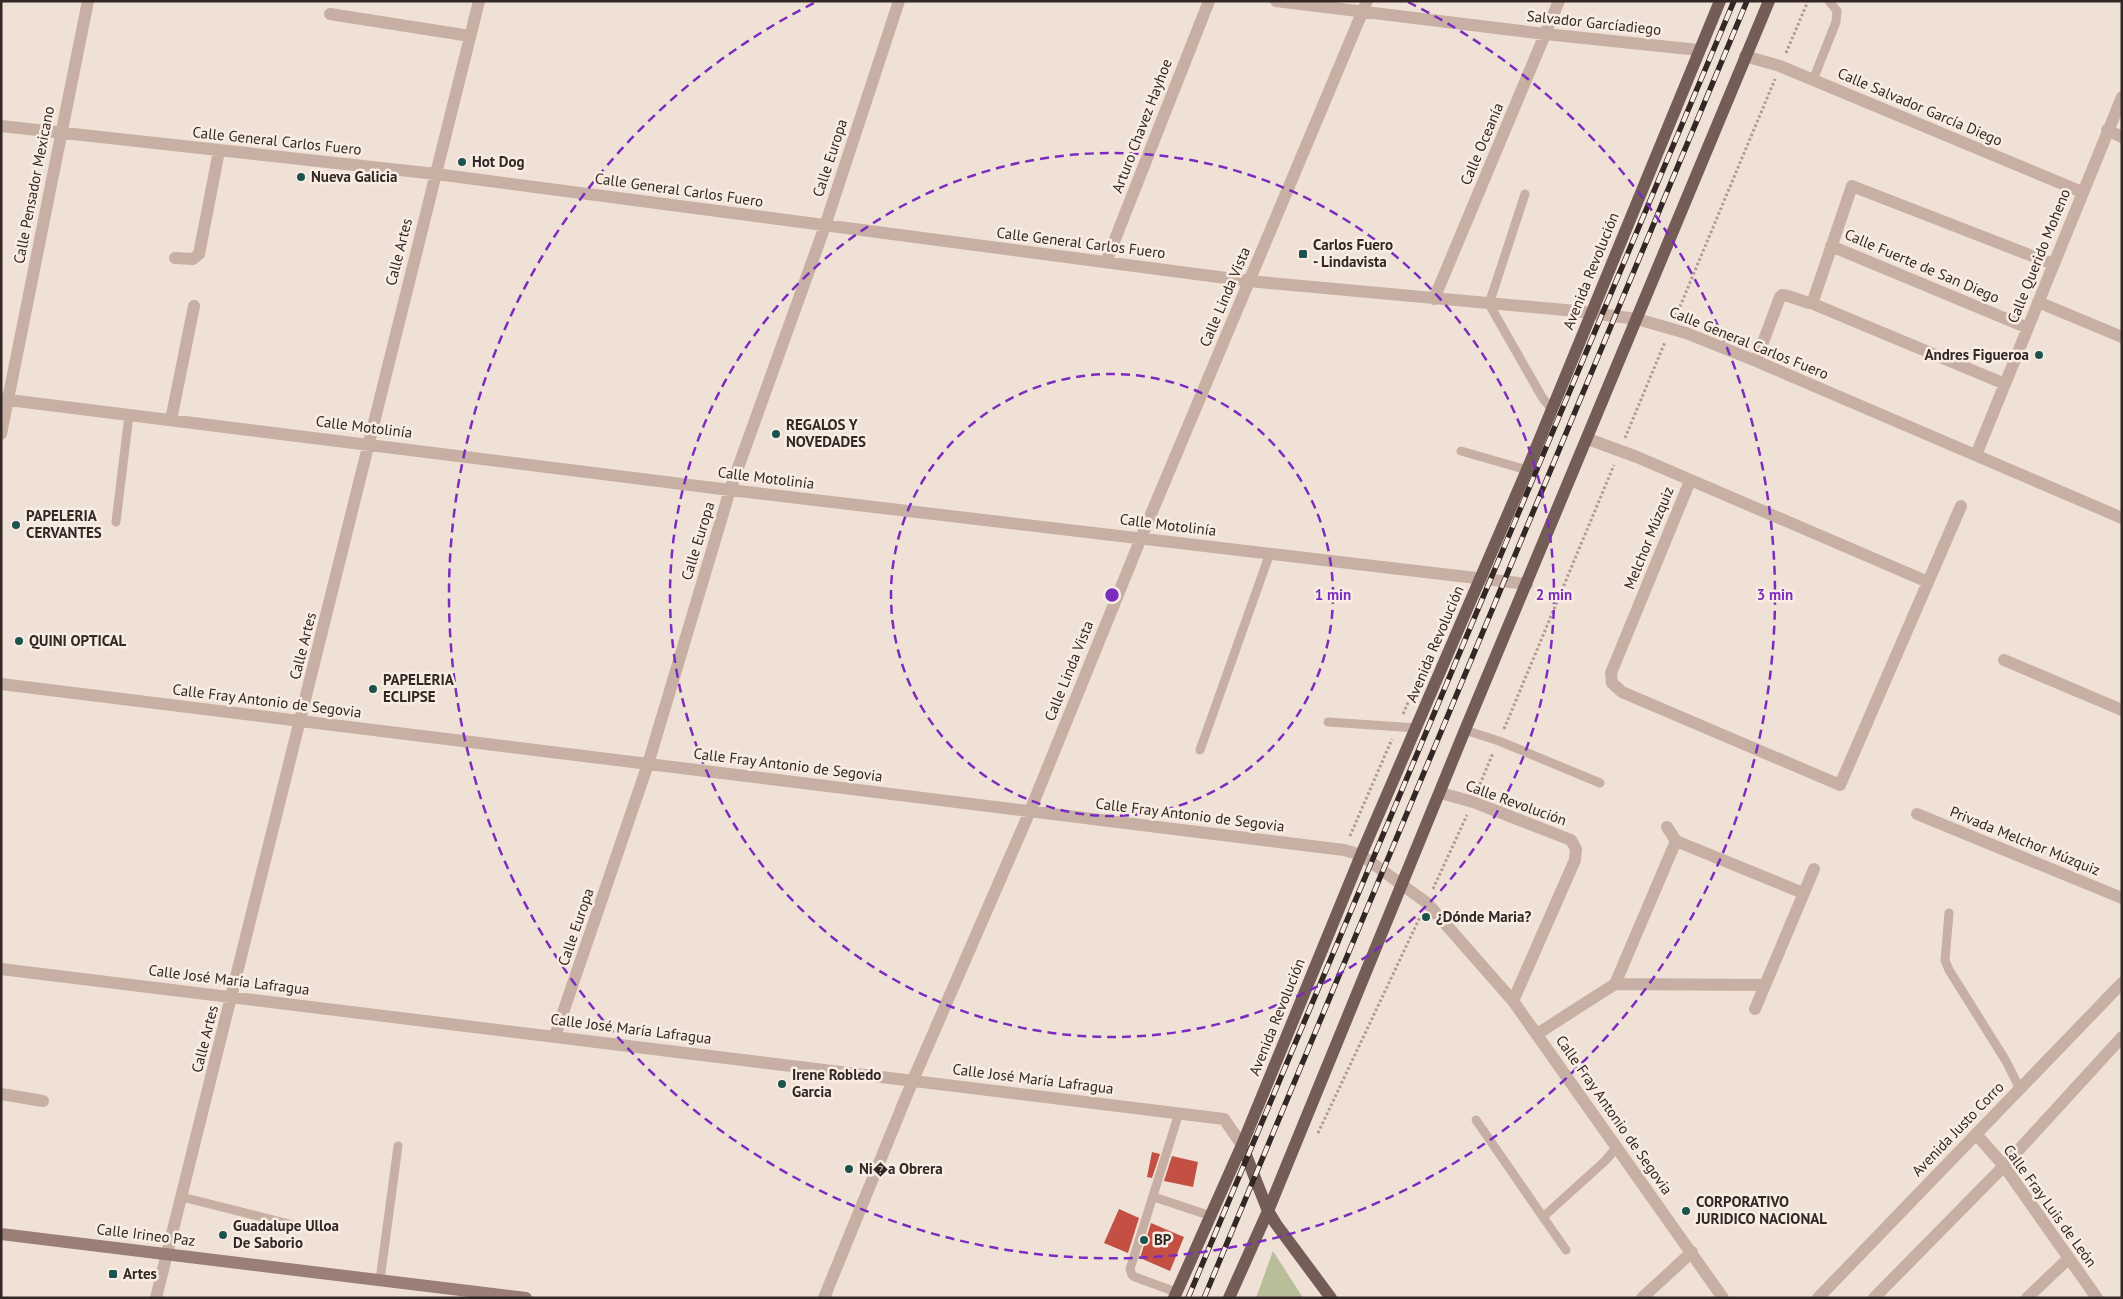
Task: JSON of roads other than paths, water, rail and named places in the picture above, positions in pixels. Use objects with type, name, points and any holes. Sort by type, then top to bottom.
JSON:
[{"type":"main road","name":"Avenida Revolución","points":[[1175,1295],[1242,1145],[1361,855],[1528,470],[1720,1]]},
{"type":"main road","points":[[1229,1298],[1268,1210],[1441,793],[1465,730],[1588,439],[1769,1]]},
{"type":"main road","points":[[1242,1145],[1268,1210],[1276,1224],[1331,1298]]},
{"type":"street","name":"Calle Pensador Mexicano","points":[[1,434],[5,400],[88,1]]},
{"type":"street","name":"Calle Artes","points":[[156,1298],[479,1]]},
{"type":"street","name":"Calle Europa","points":[[555,1036],[648,764],[730,490],[825,226],[899,1]]},
{"type":"street","name":"Arturo Chavez Hayhoe","points":[[1106,262],[1209,1]]},
{"type":"street","name":"Salvador Garcíadiego","points":[[1276,1],[1365,7],[1545,34],[1699,50]]},
{"type":"street","name":"Calle Oceanía","points":[[1434,299],[1559,1]]},
{"type":"street","name":"Calle Linda Vista","points":[[824,1298],[913,1080],[1030,811],[1141,538],[1365,7]]},
{"type":"street","points":[[330,14],[470,36]]},
{"type":"street","name":"Calle Salvador García Diego","points":[[1745,56],[1780,66],[2082,192]]},
{"type":"street","name":"Calle Querido Moheno","points":[[1976,455],[2122,97]]},
{"type":"street","name":"Calle General Carlos Fuero","points":[[1,126],[436,174],[1250,281],[1637,319],[1671,328],[1756,360],[2122,518]]},
{"type":"street","points":[[2107,130],[2122,137]]},
{"type":"street","points":[[175,258],[193,259],[199,254],[219,151]]},
{"type":"street","points":[[1811,303],[1852,186],[2054,264]]},
{"type":"street","name":"Calle Fuerte de San Diego","points":[[1831,246],[2028,328]]},
{"type":"street","points":[[1756,360],[1780,297],[1786,295],[1811,303],[2005,384]]},
{"type":"street","points":[[2038,302],[2122,337]]},
{"type":"street","points":[[171,420],[194,306]]},
{"type":"street","name":"Calle Motolinía","points":[[5,400],[730,490],[1527,584]]},
{"type":"street","name":"Melchor Múzquiz","points":[[1588,439],[1620,450],[1690,481],[1611,673],[1612,683],[1622,692],[1840,785],[1928,582]]},
{"type":"street","points":[[1690,481],[1928,582],[1961,506]]},
{"type":"street","points":[[2004,660],[2122,710]]},
{"type":"street","name":"Calle Fray Antonio de Segovia","points":[[1,684],[1344,850],[1361,855],[1427,903],[1513,1001],[1723,1298]]},
{"type":"street","name":"Calle Revolución","points":[[1441,793],[1472,802],[1571,840],[1576,848],[1575,860],[1513,1001]]},
{"type":"street","name":"Privada Melchor Múzquiz","points":[[1917,814],[2122,898]]},
{"type":"street","points":[[1667,827],[1676,841],[1803,893]]},
{"type":"street","points":[[1615,984],[1676,841]]},
{"type":"street","points":[[1755,1008],[1814,868]]},
{"type":"street","name":"Calle José María Lafragua","points":[[1,970],[1224,1118],[1242,1145]]},
{"type":"street","name":"Avenida Justo Corro","points":[[1818,1298],[2122,983]]},
{"type":"street","points":[[1537,1034],[1615,984],[1765,985]]},
{"type":"street","points":[[1874,1298],[2004,1166],[2122,1036]]},
{"type":"street","points":[[1,1094],[43,1100]]},
{"type":"street","name":"Calle Fray Luis de León","points":[[1976,1134],[2004,1166],[2097,1298]]},
{"type":"street","name":"Calle Irineo Paz","points":[[1,1234],[519,1297]]},
{"type":"street","points":[[1642,1298],[1692,1252]]},
{"type":"street","points":[[2027,1298],[2069,1258]]},
{"type":"lane","points":[[1812,80],[1836,22],[1837,11],[1829,1]]},
{"type":"lane","points":[[1525,194],[1489,304],[1542,397],[1552,410]]},
{"type":"lane","points":[[116,522],[128,415]]},
{"type":"lane","points":[[1461,451],[1528,470]]},
{"type":"lane","points":[[1200,750],[1270,553]]},
{"type":"lane","points":[[1328,722],[1417,728]]},
{"type":"lane","points":[[1465,730],[1499,741],[1600,783]]},
{"type":"lane","points":[[1949,913],[1945,960],[1949,970],[2006,1061],[2020,1089]]},
{"type":"lane","points":[[1175,1295],[1135,1277],[1130,1272],[1179,1113]]},
{"type":"lane","points":[[1476,1120],[1566,1250]]},
{"type":"lane","points":[[380,1280],[398,1146]]},
{"type":"lane","points":[[1543,1217],[1617,1147]]},
{"type":"lane","points":[[182,1197],[293,1225]]},
{"type":"lane","points":[[1154,1197],[1210,1216]]},
{"type":"railway","points":[[1188,1298],[1734,1]]},
{"type":"railway","points":[[1204,1298],[1747,1]]},
{"type":"place","name":"Hot Dog","points":[[462,162]]},
{"type":"place","name":"Nueva Galicia","points":[[301,177]]},
{"type":"place","name":"Carlos Fuero - Lindavista","points":[[1303,254]]},
{"type":"place","name":"Andres Figueroa","points":[[2039,355]]},
{"type":"place","name":"REGALOS Y NOVEDADES","points":[[776,434]]},
{"type":"place","name":"PAPELERIA CERVANTES","points":[[16,525]]},
{"type":"place","name":"QUINI OPTICAL","points":[[19,641]]},
{"type":"place","name":"PAPELERIA ECLIPSE","points":[[373,689]]},
{"type":"place","name":"¿Dónde Maria?","points":[[1426,917]]},
{"type":"place","name":"Irene Robledo Garcia","points":[[782,1084]]},
{"type":"place","name":"Ni�a Obrera","points":[[849,1169]]},
{"type":"place","name":"CORPORATIVO JURIDICO NACIONAL","points":[[1686,1211]]},
{"type":"place","name":"Guadalupe Ulloa De Saborio","points":[[223,1235]]},
{"type":"place","name":"BP","points":[[1144,1240]]},
{"type":"place","name":"Artes","points":[[113,1274]]}]
